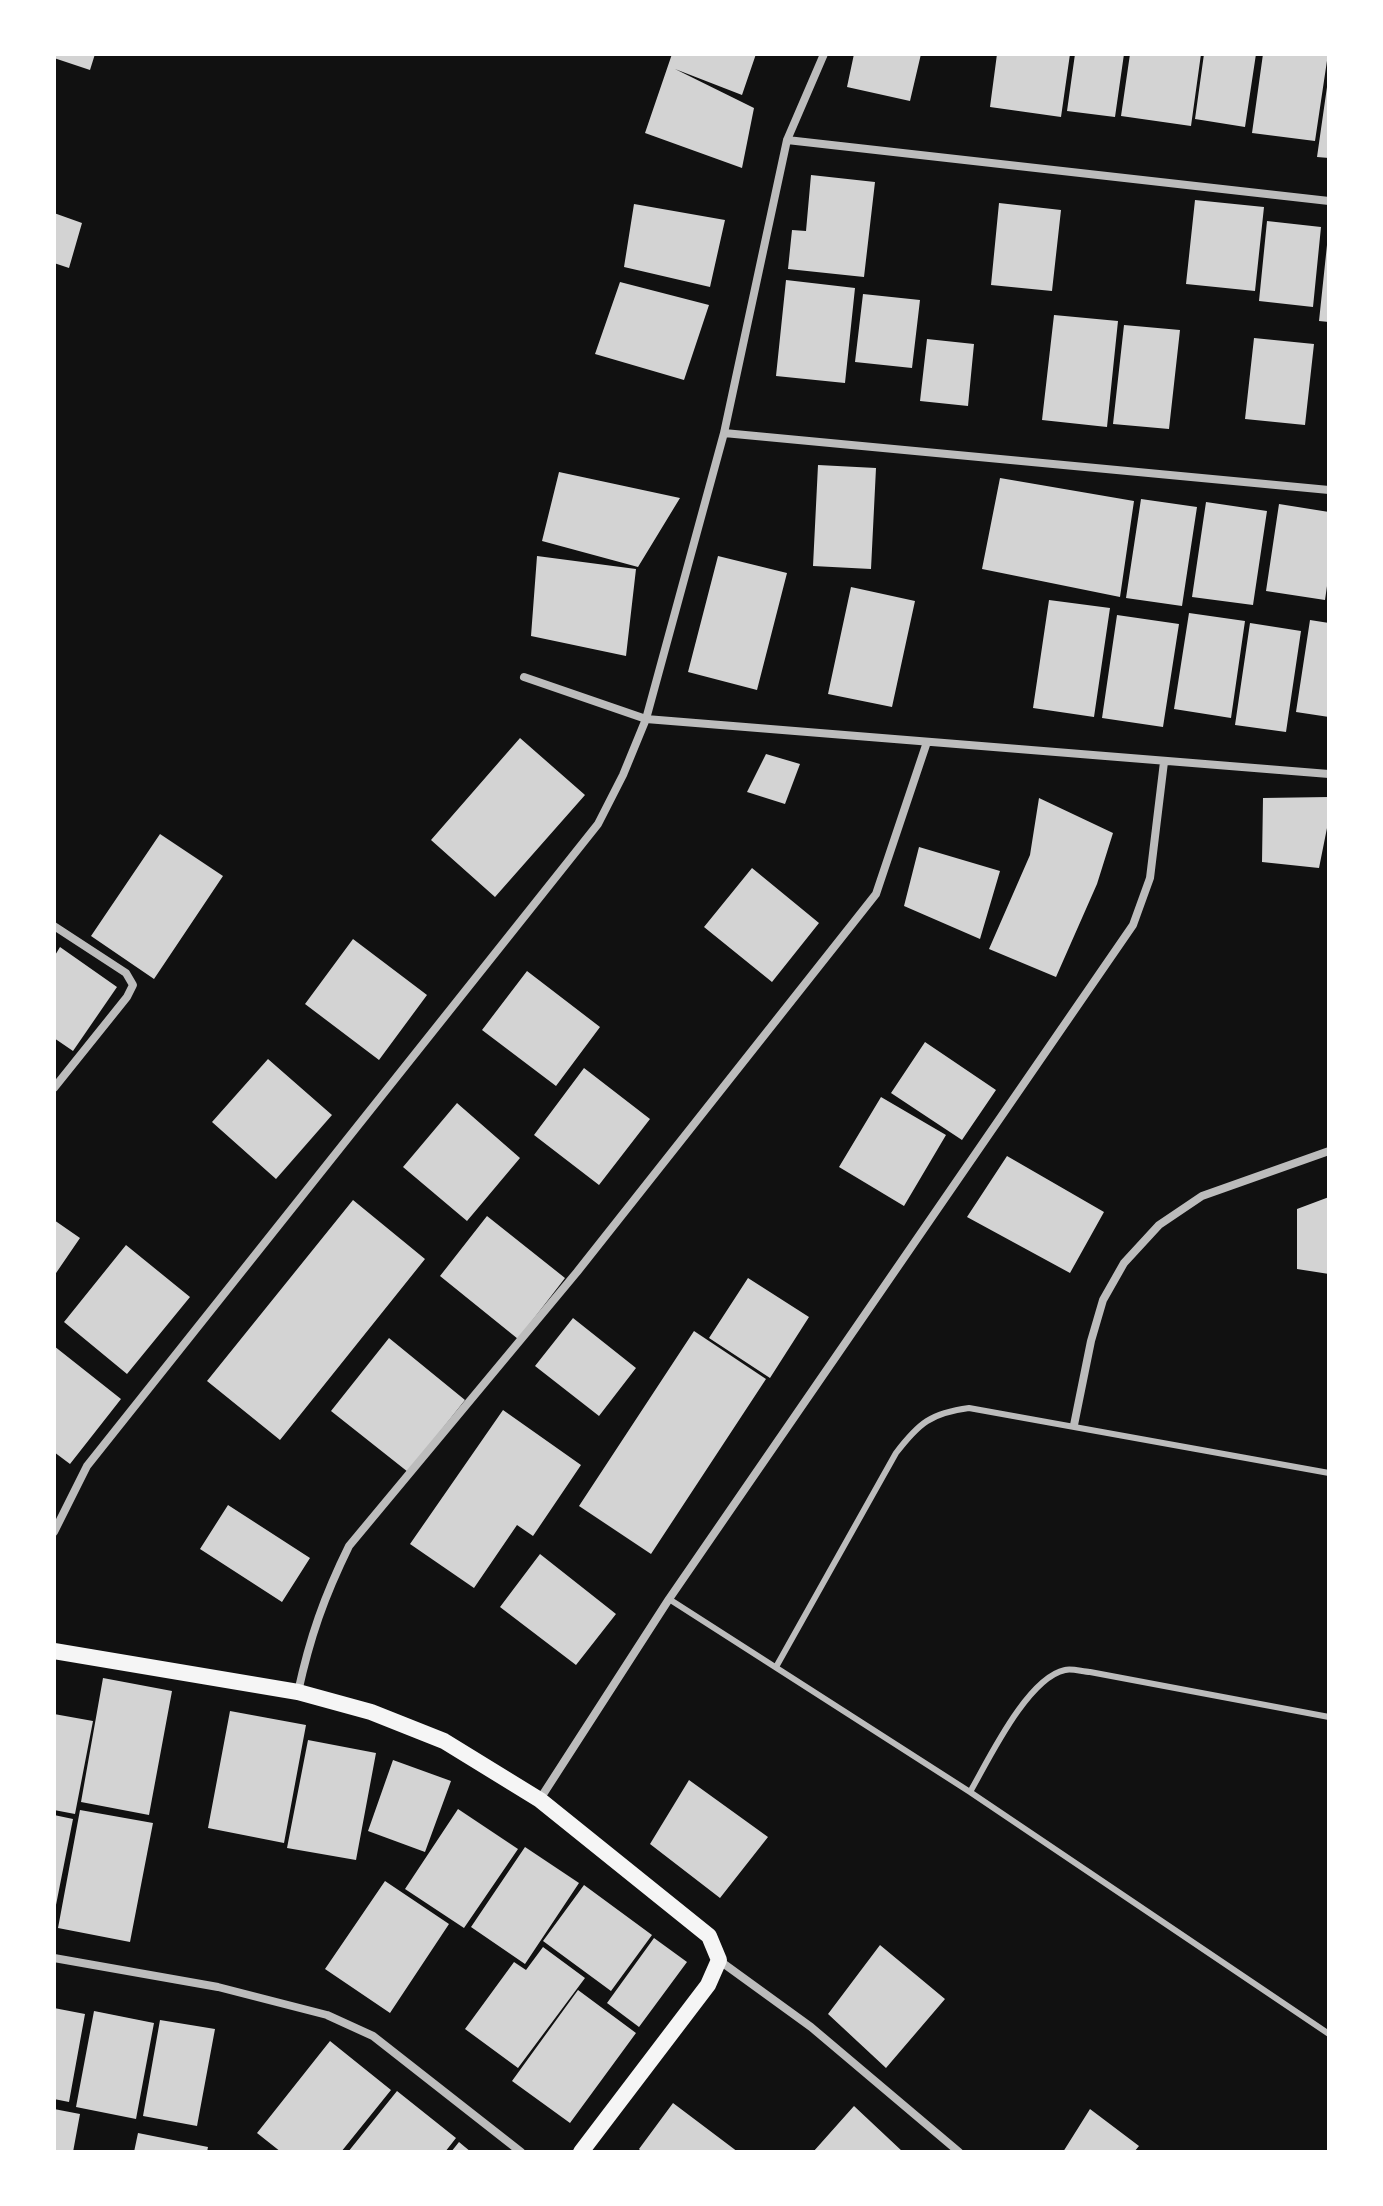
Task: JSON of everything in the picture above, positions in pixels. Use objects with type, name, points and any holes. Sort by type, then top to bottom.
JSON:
[{"type":"main road","points":[[54,1651],[298,1692],[371,1712],[444,1741],[540,1800],[709,1936],[719,1960],[708,1985],[581,2152]]},
{"type":"street","points":[[54,1532],[87,1466],[598,824],[646,719],[724,433],[787,140],[824,54]]},
{"type":"street","points":[[787,140],[1329,201]]},
{"type":"street","points":[[724,433],[1329,490]]},
{"type":"street","points":[[524,677],[646,719],[1329,774]]},
{"type":"street","points":[[298,1692],[309,1640],[349,1546],[577,1272],[876,894],[927,742]]},
{"type":"street","points":[[540,1800],[669,1599],[1133,925],[1150,878],[1164,762]]},
{"type":"street","points":[[54,926],[126,973],[133,985],[127,997],[54,1088]]},
{"type":"street","points":[[1074,1425],[1103,1300],[1124,1263],[1159,1225],[1202,1196],[1329,1151]]},
{"type":"street","points":[[54,1958],[218,1987],[327,2015],[373,2036],[521,2152]]},
{"type":"street","points":[[719,1960],[811,2027],[959,2152]]},
{"type":"lane","points":[[776,1667],[896,1453],[913,1430],[942,1411],[969,1408],[1329,1473]]},
{"type":"lane","points":[[669,1599],[970,1792],[1329,2034]]},
{"type":"lane","points":[[970,1792],[1025,1700],[1040,1684],[1065,1670],[1090,1672],[1329,1717]]},
{"type":"building","points":[[54,54],[95,54],[90,70],[54,58]]},
{"type":"building","points":[[672,54],[756,54],[742,95],[675,69],[754,108],[742,168],[645,133]]},
{"type":"building","points":[[854,54],[921,54],[910,101],[847,87]]},
{"type":"building","points":[[997,54],[1070,54],[1061,117],[990,107]]},
{"type":"building","points":[[1075,54],[1124,54],[1115,117],[1067,111]]},
{"type":"building","points":[[1130,54],[1201,54],[1191,126],[1121,116]]},
{"type":"building","points":[[1204,54],[1256,54],[1245,127],[1195,119]]},
{"type":"building","points":[[1263,54],[1328,54],[1315,141],[1252,133]]},
{"type":"building","points":[[1329,87],[1329,158],[1317,157]]},
{"type":"building","points":[[811,175],[875,182],[864,277],[788,269],[792,230],[806,231]]},
{"type":"building","points":[[1195,200],[1264,207],[1255,291],[1186,284]]},
{"type":"building","points":[[999,203],[1061,210],[1052,291],[991,285]]},
{"type":"building","points":[[634,204],[725,220],[710,287],[624,267]]},
{"type":"building","points":[[54,213],[82,223],[69,268],[54,263]]},
{"type":"building","points":[[1267,221],[1321,227],[1313,307],[1259,301]]},
{"type":"building","points":[[1329,245],[1329,322],[1319,321]]},
{"type":"building","points":[[786,280],[855,288],[845,383],[776,376]]},
{"type":"building","points":[[620,282],[709,305],[684,380],[595,354]]},
{"type":"building","points":[[863,294],[920,300],[912,368],[855,362]]},
{"type":"building","points":[[1054,315],[1118,321],[1107,427],[1042,420]]},
{"type":"building","points":[[1124,325],[1180,330],[1169,429],[1113,424]]},
{"type":"building","points":[[1254,338],[1314,344],[1305,425],[1245,419]]},
{"type":"building","points":[[927,339],[974,344],[968,406],[920,401]]},
{"type":"building","points":[[818,465],[876,468],[871,569],[813,566]]},
{"type":"building","points":[[559,472],[680,498],[638,567],[542,541]]},
{"type":"building","points":[[1000,478],[1134,501],[1120,597],[982,569]]},
{"type":"building","points":[[1141,499],[1197,507],[1182,606],[1126,598]]},
{"type":"building","points":[[1206,502],[1267,511],[1253,605],[1192,597]]},
{"type":"building","points":[[1279,504],[1329,512],[1329,572],[1325,600],[1266,591]]},
{"type":"building","points":[[537,556],[636,569],[626,656],[531,636]]},
{"type":"building","points":[[718,556],[787,573],[757,690],[688,672]]},
{"type":"building","points":[[851,587],[915,601],[892,707],[828,694]]},
{"type":"building","points":[[1049,600],[1110,608],[1094,717],[1033,708]]},
{"type":"building","points":[[1189,613],[1245,621],[1231,718],[1174,709]]},
{"type":"building","points":[[1117,615],[1179,624],[1163,727],[1102,718]]},
{"type":"building","points":[[1310,620],[1329,623],[1329,717],[1296,712]]},
{"type":"building","points":[[1250,623],[1301,631],[1286,732],[1235,725]]},
{"type":"building","points":[[520,738],[585,795],[495,897],[431,840]]},
{"type":"building","points":[[766,754],[800,764],[785,804],[747,792]]},
{"type":"building","points":[[1329,797],[1329,818],[1319,868],[1262,862],[1263,798]]},
{"type":"building","points":[[1039,798],[1113,833],[1097,884],[1056,977],[989,949],[1030,855]]},
{"type":"building","points":[[160,834],[223,876],[154,979],[91,936]]},
{"type":"building","points":[[919,847],[1000,871],[980,939],[904,906]]},
{"type":"building","points":[[752,868],[819,923],[772,982],[704,927]]},
{"type":"building","points":[[353,939],[427,995],[379,1060],[305,1004]]},
{"type":"building","points":[[60,947],[117,987],[73,1051],[54,1038],[54,957]]},
{"type":"building","points":[[527,971],[600,1027],[556,1086],[482,1030]]},
{"type":"building","points":[[925,1042],[996,1090],[962,1140],[891,1093]]},
{"type":"building","points":[[268,1059],[332,1115],[276,1179],[212,1122]]},
{"type":"building","points":[[584,1068],[650,1119],[599,1185],[534,1135]]},
{"type":"building","points":[[881,1097],[946,1135],[904,1206],[839,1167]]},
{"type":"building","points":[[457,1103],[520,1158],[467,1221],[403,1167]]},
{"type":"building","points":[[1007,1156],[1104,1212],[1070,1273],[967,1217]]},
{"type":"building","points":[[1329,1197],[1329,1274],[1297,1269],[1297,1209]]},
{"type":"building","points":[[353,1200],[425,1259],[280,1440],[207,1381]]},
{"type":"building","points":[[487,1216],[565,1278],[518,1339],[440,1276]]},
{"type":"building","points":[[54,1220],[80,1238],[54,1276]]},
{"type":"building","points":[[126,1245],[190,1297],[127,1374],[64,1322]]},
{"type":"building","points":[[748,1278],[809,1317],[770,1378],[709,1338]]},
{"type":"building","points":[[573,1318],[636,1368],[599,1416],[535,1366]]},
{"type":"building","points":[[694,1331],[766,1379],[651,1554],[579,1506]]},
{"type":"building","points":[[389,1338],[465,1400],[408,1472],[331,1411]]},
{"type":"building","points":[[54,1346],[121,1399],[70,1464],[54,1452]]},
{"type":"building","points":[[503,1410],[581,1465],[533,1536],[517,1525],[474,1588],[410,1544]]},
{"type":"building","points":[[228,1505],[310,1558],[282,1602],[200,1549]]},
{"type":"building","points":[[540,1554],[616,1614],[576,1665],[500,1607]]},
{"type":"building","points":[[103,1678],[172,1691],[149,1815],[81,1802]]},
{"type":"building","points":[[230,1711],[306,1725],[284,1843],[208,1828]]},
{"type":"building","points":[[54,1714],[93,1721],[75,1814],[54,1810]]},
{"type":"building","points":[[308,1740],[376,1753],[356,1860],[287,1848]]},
{"type":"building","points":[[393,1760],[451,1781],[425,1852],[368,1831]]},
{"type":"building","points":[[689,1780],[768,1837],[720,1898],[650,1844]]},
{"type":"building","points":[[458,1809],[518,1849],[464,1928],[405,1889]]},
{"type":"building","points":[[80,1810],[153,1823],[130,1942],[58,1928]]},
{"type":"building","points":[[54,1815],[73,1819],[55,1910],[54,1910]]},
{"type":"building","points":[[525,1847],[579,1883],[525,1964],[471,1927]]},
{"type":"building","points":[[385,1881],[449,1924],[390,2013],[325,1969]]},
{"type":"building","points":[[584,1885],[652,1935],[611,1991],[543,1941]]},
{"type":"building","points":[[654,1938],[687,1962],[639,2027],[607,2003]]},
{"type":"building","points":[[880,1945],[945,1999],[886,2068],[828,2014]]},
{"type":"building","points":[[543,1947],[585,1978],[518,2068],[465,2029],[514,1962],[526,1970]]},
{"type":"building","points":[[578,1990],[636,2033],[570,2123],[512,2081]]},
{"type":"building","points":[[54,2008],[85,2014],[69,2102],[54,2099]]},
{"type":"building","points":[[94,2011],[154,2023],[136,2119],[76,2107]]},
{"type":"building","points":[[160,2020],[215,2029],[197,2126],[143,2116]]},
{"type":"building","points":[[330,2041],[391,2090],[341,2152],[281,2152],[257,2133]]},
{"type":"building","points":[[397,2091],[456,2138],[445,2152],[348,2152]]},
{"type":"building","points":[[673,2103],[738,2152],[642,2152],[639,2149]]},
{"type":"building","points":[[854,2106],[903,2152],[813,2152]]},
{"type":"building","points":[[54,2109],[80,2114],[73,2152],[54,2152]]},
{"type":"building","points":[[1090,2109],[1139,2146],[1134,2152],[1063,2152]]},
{"type":"building","points":[[138,2133],[208,2147],[207,2152],[134,2152]]},
{"type":"building","points":[[459,2142],[471,2152],[451,2152]]}]
